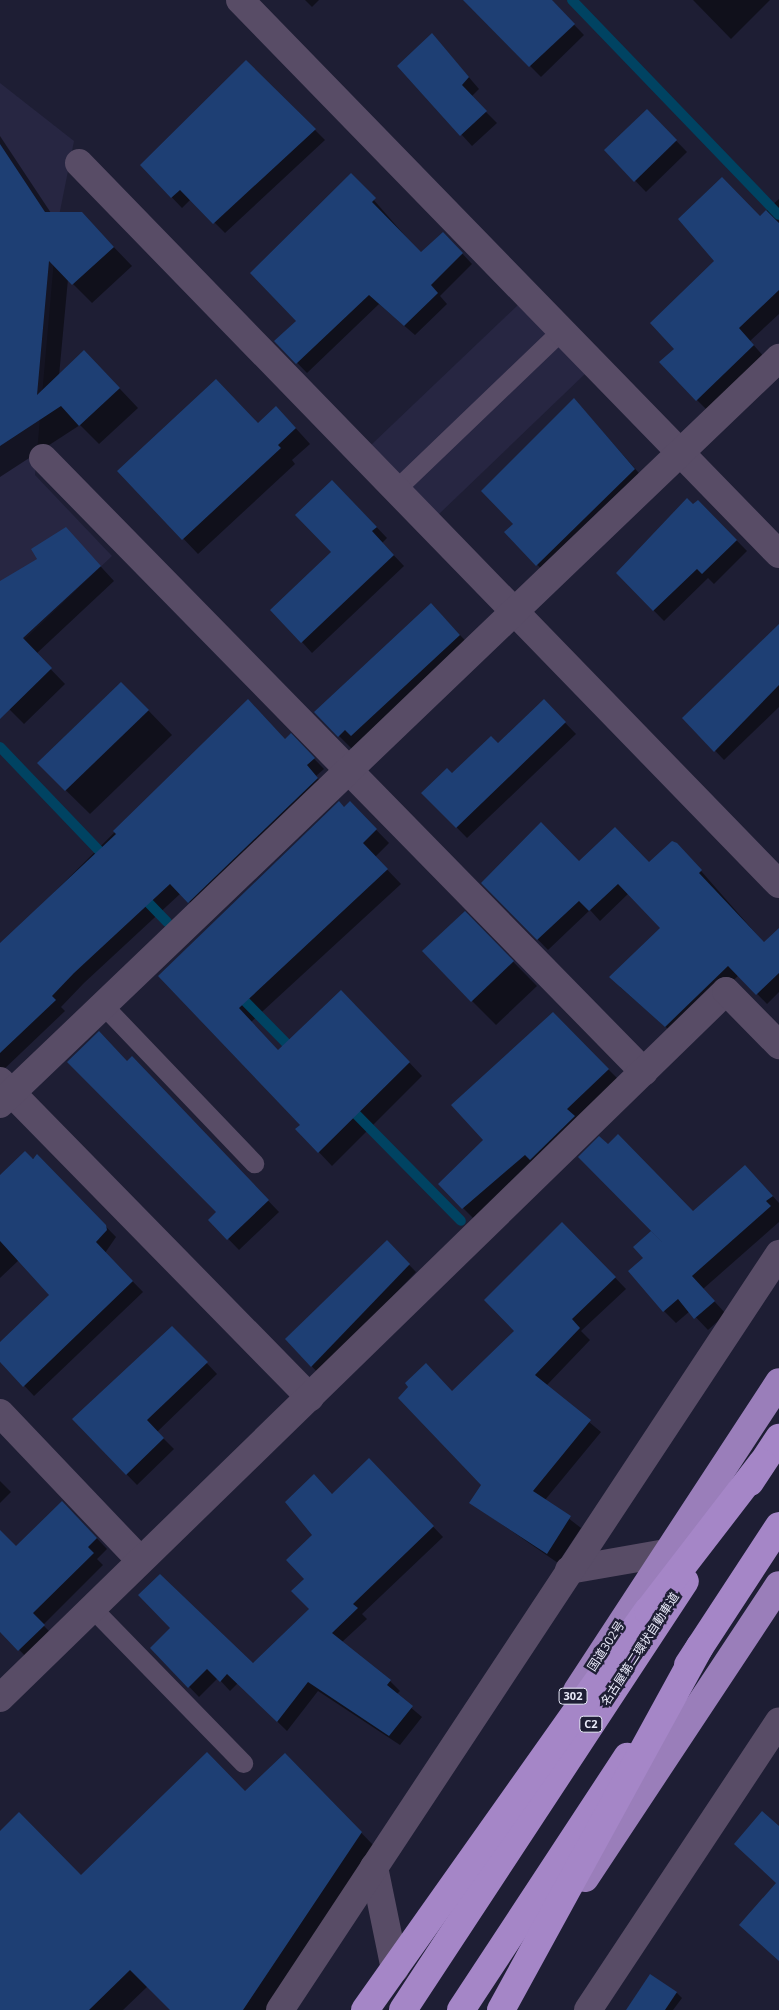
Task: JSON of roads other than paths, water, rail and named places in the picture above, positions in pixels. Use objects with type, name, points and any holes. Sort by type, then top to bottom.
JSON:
[{"type":"highway","name":"国道302号","points":[[366,2010],[395,1969],[779,1382]]},
{"type":"highway","name":"名古屋第二環状自動車道","points":[[402,2010],[779,1438]]},
{"type":"highway","points":[[366,2010],[648,1611],[762,1463]]},
{"type":"highway","points":[[461,2010],[779,1526]]},
{"type":"highway","points":[[499,2010],[779,1585]]},
{"type":"highway","points":[[499,2010],[700,1646]]},
{"type":"street","points":[[240,0],[779,554]]},
{"type":"street","points":[[79,163],[779,884]]},
{"type":"street","points":[[310,1398],[4,1093],[103,1005],[779,358]]},
{"type":"street","points":[[43,458],[644,1072]]},
{"type":"street","points":[[0,1698],[91,1607],[310,1398],[726,991],[779,1043]]},
{"type":"street","points":[[280,2010],[779,1254]]},
{"type":"street","points":[[0,1413],[140,1560]]},
{"type":"street","points":[[569,1570],[666,1553]]},
{"type":"street","points":[[588,2010],[779,1721]]},
{"type":"street","points":[[374,1867],[395,1969]]},
{"type":"lane","points":[[395,490],[562,330]]},
{"type":"lane","points":[[103,1005],[254,1163]]},
{"type":"lane","points":[[91,1607],[243,1763]]},
{"type":"waterway","points":[[572,0],[779,215]]},
{"type":"waterway","points":[[0,747],[108,860]]},
{"type":"waterway","points":[[140,894],[167,922]]},
{"type":"waterway","points":[[236,992],[294,1051]]},
{"type":"waterway","points":[[348,1106],[461,1221]]}]
